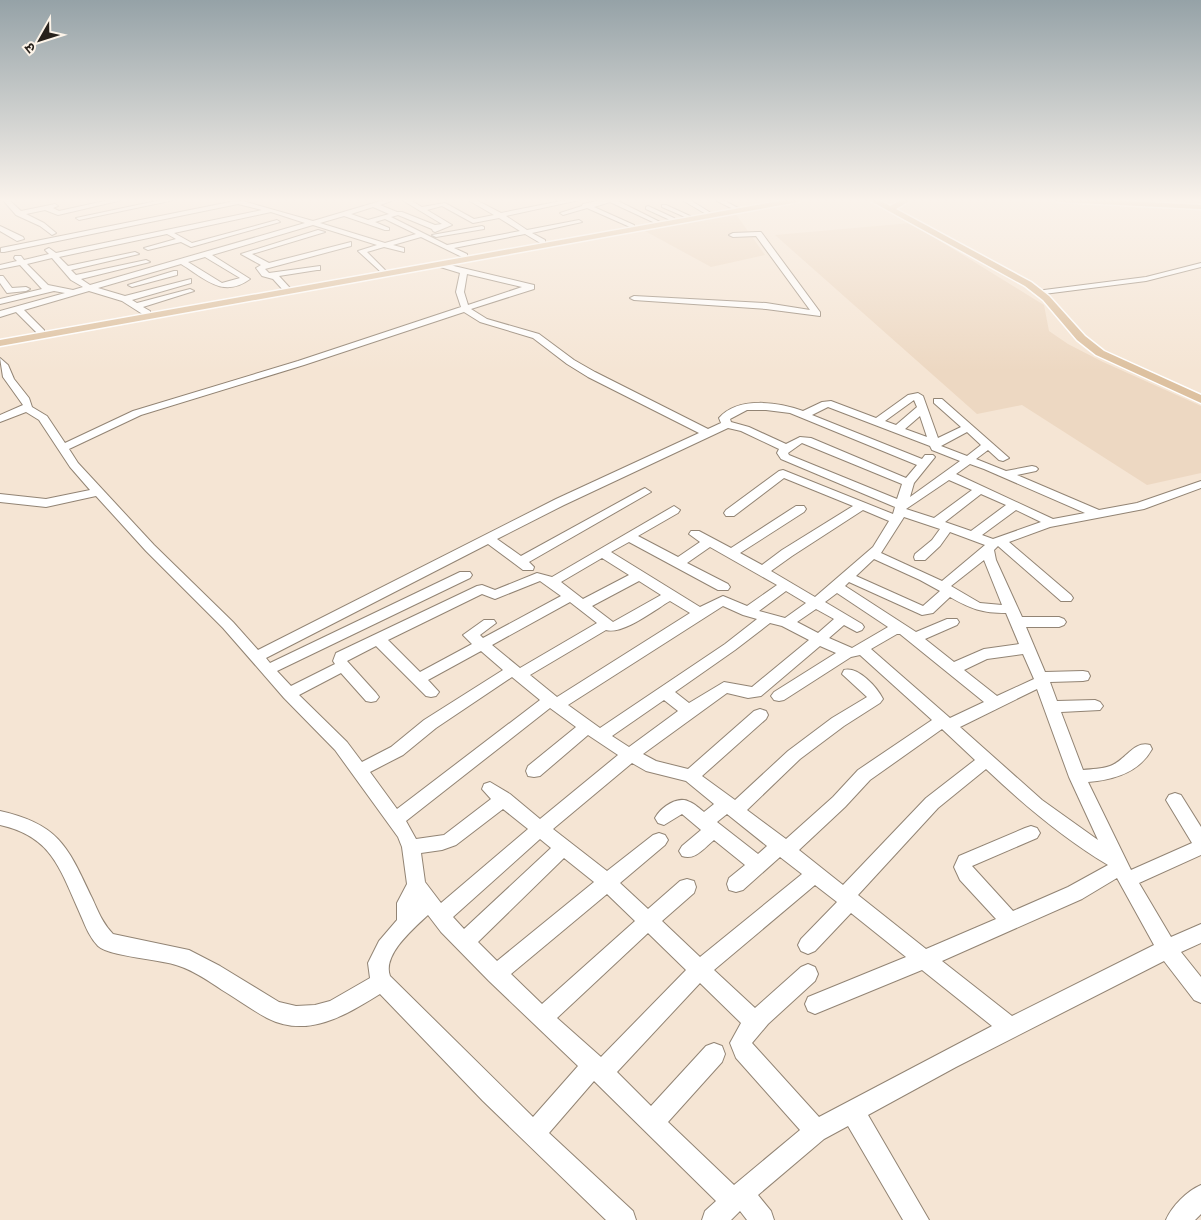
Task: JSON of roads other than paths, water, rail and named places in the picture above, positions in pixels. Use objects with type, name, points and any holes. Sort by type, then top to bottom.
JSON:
[{"type":"main road","points":[[0,341],[459,257]]},
{"type":"main road","points":[[0,341],[480,257]]},
{"type":"main road","points":[[978,257],[1028,284],[1046,298],[1081,338],[1100,354],[1201,398]]},
{"type":"main road","points":[[981,257],[1044,292],[1097,347],[1123,363],[1201,398]]},
{"type":"street","points":[[16,257],[47,287]]},
{"type":"street","points":[[0,260],[38,257]]},
{"type":"street","points":[[57,257],[74,278],[88,288],[125,298],[147,313]]},
{"type":"street","points":[[66,269],[121,257]]},
{"type":"street","points":[[138,257],[156,268]]},
{"type":"street","points":[[180,257],[220,285],[246,279],[222,260],[214,257]]},
{"type":"street","points":[[0,314],[196,257]]},
{"type":"street","points":[[222,260],[239,257]]},
{"type":"street","points":[[253,257],[266,266]]},
{"type":"street","points":[[286,288],[276,278],[260,269],[299,257]]},
{"type":"street","points":[[382,271],[386,257]]},
{"type":"street","points":[[634,298],[766,306],[817,314],[775,257]]},
{"type":"street","points":[[0,267],[20,259]]},
{"type":"street","points":[[74,278],[146,262]]},
{"type":"street","points":[[62,448],[137,412],[301,363],[466,310],[530,287],[464,272],[440,264]]},
{"type":"street","points":[[1044,292],[1146,279],[1201,265]]},
{"type":"street","points":[[270,275],[317,268]]},
{"type":"street","points":[[464,272],[460,284],[466,310],[492,324],[528,332],[537,336],[560,355],[622,392],[708,433]]},
{"type":"street","points":[[0,322],[174,273]]},
{"type":"street","points":[[0,278],[15,294],[47,287],[76,292]]},
{"type":"street","points":[[125,298],[188,281]]},
{"type":"street","points":[[0,302],[47,287]]},
{"type":"street","points":[[137,306],[190,291]]},
{"type":"street","points":[[54,298],[64,303]]},
{"type":"street","points":[[18,309],[41,332]]},
{"type":"street","points":[[0,361],[4,364],[8,377],[24,396],[28,406],[26,408]]},
{"type":"street","points":[[877,422],[914,396],[919,397],[922,408],[968,427],[1003,458]]},
{"type":"street","points":[[935,446],[938,401]]},
{"type":"street","points":[[806,414],[826,404],[831,404],[970,459],[1098,514]]},
{"type":"street","points":[[0,419],[26,408],[43,418],[74,464],[150,548],[228,625],[360,770],[396,819],[411,847],[428,901],[464,942],[652,1122],[762,1220]]},
{"type":"street","points":[[727,424],[724,418],[729,414],[750,408],[781,408],[806,414],[876,445],[923,463]]},
{"type":"street","points":[[896,430],[922,408]]},
{"type":"street","points":[[262,663],[445,560],[560,502],[727,424],[745,429],[786,448]]},
{"type":"street","points":[[787,623],[836,587],[872,554],[899,512],[909,482],[935,446],[968,427]]},
{"type":"street","points":[[899,512],[785,457],[782,453],[786,448],[800,440],[807,440],[909,482]]},
{"type":"street","points":[[899,512],[988,444]]},
{"type":"street","points":[[1006,474],[1032,469]]},
{"type":"street","points":[[730,513],[783,473],[862,506],[899,512],[948,527],[993,544],[1066,598]]},
{"type":"street","points":[[948,475],[1014,504],[1051,523]]},
{"type":"street","points":[[948,589],[944,587],[993,544],[1051,523],[1140,506],[1201,484]]},
{"type":"street","points":[[936,523],[980,489]]},
{"type":"street","points":[[0,498],[46,503],[99,491]]},
{"type":"street","points":[[521,561],[645,492]]},
{"type":"street","points":[[973,536],[1014,504]]},
{"type":"street","points":[[763,571],[787,553],[862,506]]},
{"type":"street","points":[[732,553],[800,509]]},
{"type":"street","points":[[552,582],[674,510]]},
{"type":"street","points":[[920,557],[936,543],[948,527]]},
{"type":"street","points":[[624,1220],[533,1134],[382,982],[377,970],[378,962],[387,948],[428,901],[540,828],[629,755],[689,711],[724,688],[731,687],[752,693],[756,692],[819,640],[850,623],[732,553],[695,534]]},
{"type":"street","points":[[630,537],[723,587]]},
{"type":"street","points":[[488,538],[521,561],[537,577]]},
{"type":"street","points":[[678,563],[709,542]]},
{"type":"street","points":[[993,544],[990,560],[1029,648],[1078,777],[1121,869],[1167,948],[1201,994]]},
{"type":"street","points":[[602,552],[700,613]]},
{"type":"street","points":[[872,554],[948,589],[983,608],[1058,622]]},
{"type":"street","points":[[445,560],[482,589],[495,595],[542,576],[611,627],[616,627],[670,595]]},
{"type":"street","points":[[262,663],[465,575]]},
{"type":"street","points":[[583,605],[639,575]]},
{"type":"street","points":[[848,577],[922,611],[928,610],[948,589]]},
{"type":"street","points":[[748,612],[786,585]]},
{"type":"street","points":[[836,587],[862,602],[914,638],[995,702]]},
{"type":"street","points":[[371,696],[343,666],[340,661],[341,657],[482,589]]},
{"type":"street","points":[[419,680],[480,644],[571,596]]},
{"type":"street","points":[[396,819],[554,702],[723,600],[748,612],[787,623],[819,640],[854,651],[946,723],[1056,820],[1121,869]]},
{"type":"street","points":[[534,771],[594,732],[664,692],[769,617]]},
{"type":"street","points":[[914,638],[952,622]]},
{"type":"street","points":[[489,623],[470,634],[554,702],[629,755],[652,766],[691,776],[1010,1026]]},
{"type":"street","points":[[360,770],[397,751],[430,724],[516,672],[606,624]]},
{"type":"street","points":[[779,696],[854,651],[899,628]]},
{"type":"street","points":[[378,638],[431,692]]},
{"type":"street","points":[[953,669],[984,654],[1029,648]]},
{"type":"street","points":[[289,694],[343,666]]},
{"type":"street","points":[[688,851],[709,826],[794,755],[838,722],[875,699],[872,692],[849,674]]},
{"type":"street","points":[[736,884],[758,865],[784,848],[839,802],[864,775],[946,723],[995,702],[1041,679],[1083,676]]},
{"type":"street","points":[[664,692],[689,711]]},
{"type":"street","points":[[1052,707],[1095,706]]},
{"type":"street","points":[[691,776],[760,715]]},
{"type":"street","points":[[1078,777],[1120,771],[1127,767],[1144,750]]},
{"type":"street","points":[[808,945],[932,803],[986,760]]},
{"type":"street","points":[[411,847],[442,843],[450,840],[497,794],[606,882],[756,1023]]},
{"type":"street","points":[[1175,800],[1201,842]]},
{"type":"street","points":[[664,818],[680,807],[685,807],[758,865]]},
{"type":"street","points":[[0,818],[27,824],[45,835],[56,846],[94,923],[102,937],[108,942],[182,957],[214,973],[275,1011],[296,1016],[315,1015],[334,1010],[382,982]]},
{"type":"street","points":[[1010,921],[967,874],[963,867],[966,861],[1031,833]]},
{"type":"street","points":[[496,974],[659,840]]},
{"type":"street","points":[[464,942],[564,847]]},
{"type":"street","points":[[815,1004],[926,959],[1075,892],[1121,869],[1201,847]]},
{"type":"street","points":[[533,1134],[700,969],[816,873]]},
{"type":"street","points":[[542,1018],[687,887]]},
{"type":"street","points":[[714,1220],[737,1197],[816,1131],[1010,1026],[1167,948],[1201,934]]},
{"type":"street","points":[[808,974],[756,1023],[743,1037],[741,1043],[744,1050],[816,1131]]},
{"type":"street","points":[[652,1122],[714,1054]]},
{"type":"street","points":[[852,1110],[917,1220]]},
{"type":"street","points":[[1178,1220],[1201,1197]]}]
